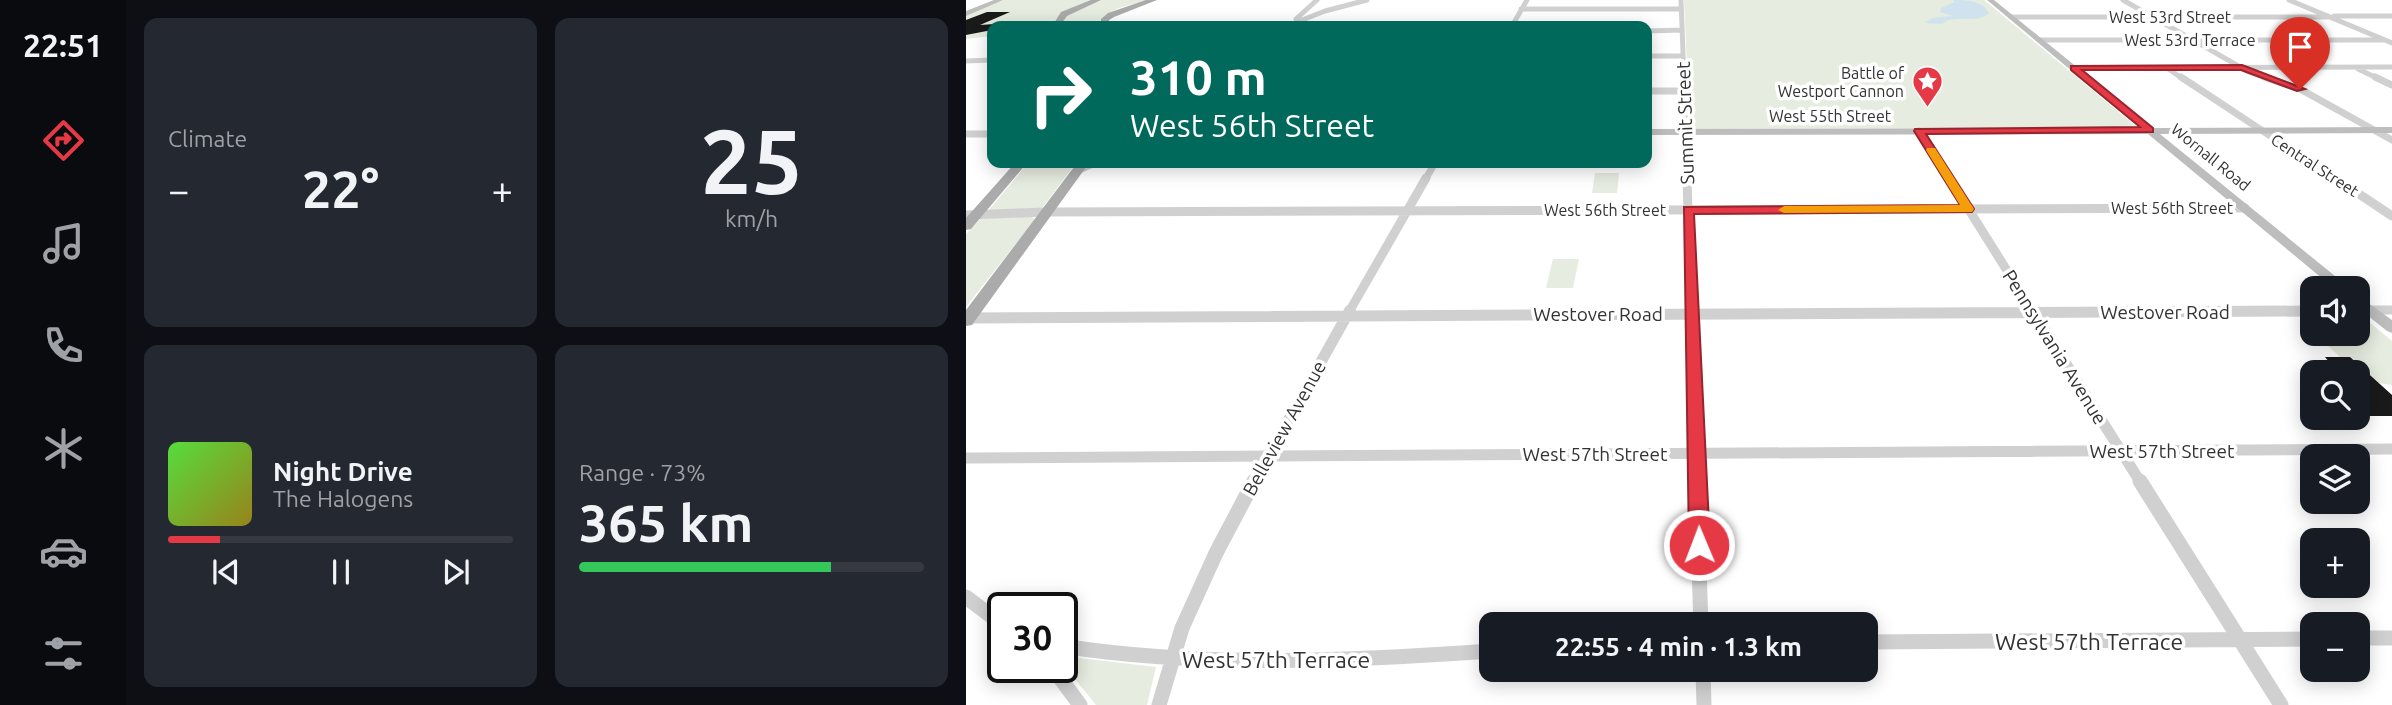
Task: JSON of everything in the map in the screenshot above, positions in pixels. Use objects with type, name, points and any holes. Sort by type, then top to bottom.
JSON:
[{"type":"main road","points":[[966,14],[1000,0]]},
{"type":"main road","points":[[1059,21],[1064,14],[1097,0]]},
{"type":"main road","points":[[1105,21],[1111,15],[1153,0]]},
{"type":"main road","name":"Wornall Road","points":[[1990,0],[2328,276]]},
{"type":"main road","name":"West 55th Street","points":[[1652,132],[2392,130]]},
{"type":"main road","points":[[966,226],[972,214],[1016,168]]},
{"type":"main road","points":[[967,319],[1079,168]]},
{"type":"main road","points":[[2370,314],[2392,328]]},
{"type":"street","points":[[1294,21],[1317,0]]},
{"type":"street","points":[[1300,21],[1367,0]]},
{"type":"street","points":[[1515,21],[1527,0]]},
{"type":"street","points":[[2123,0],[2242,68],[2300,89],[2392,140]]},
{"type":"street","points":[[2289,0],[2392,43]]},
{"type":"street","points":[[1521,9],[1681,4]]},
{"type":"street","name":"Summit Street","points":[[1681,4],[1701,612]]},
{"type":"street","points":[[1305,10],[1325,11]]},
{"type":"street","name":"West 53rd Street","points":[[2011,17],[2392,16]]},
{"type":"street","points":[[1652,31],[1682,30]]},
{"type":"street","name":"West 53rd Terrace","points":[[2040,40],[2392,38]]},
{"type":"street","points":[[1652,56],[1683,56]]},
{"type":"street","points":[[966,61],[987,60]]},
{"type":"street","points":[[2074,68],[2392,67]]},
{"type":"street","name":"Central Street","points":[[2167,68],[2392,216]]},
{"type":"street","points":[[2356,68],[2392,85]]},
{"type":"street","points":[[1652,91],[1684,91]]},
{"type":"street","name":"Pennsylvania Avenue","points":[[1919,131],[2281,705]]},
{"type":"street","points":[[966,134],[987,134]]},
{"type":"street","name":"Belleview Avenue","points":[[1159,705],[1182,628],[1216,553],[1346,316],[1432,168]]},
{"type":"street","name":"West 56th Street","points":[[972,214],[2245,208]]},
{"type":"street","points":[[2370,310],[2392,310]]},
{"type":"street","name":"Westover Road","points":[[967,319],[2300,311]]},
{"type":"street","name":"West 57th Street","points":[[966,458],[2392,449]]},
{"type":"street","points":[[966,597],[987,615]]},
{"type":"street","points":[[2370,639],[2392,638]]},
{"type":"street","name":"West 57th Terrace","points":[[1878,642],[2300,639]]},
{"type":"street","name":"West 57th Terrace","points":[[1078,649],[1172,660],[1329,663],[1479,652]]},
{"type":"street","points":[[1703,682],[1704,705]]},
{"type":"street","points":[[1064,683],[1080,705]]},
{"type":"shaded area","points":[[1003,0],[1094,0],[1055,21],[987,21],[987,37],[966,39],[966,15]]},
{"type":"shaded area","points":[[1100,0],[1148,0],[1112,11],[1100,21],[1063,21],[1068,15]]},
{"type":"shaded area","points":[[1684,0],[1984,0],[2138,128],[1690,129]]},
{"type":"shaded area","points":[[1024,168],[1072,168],[1042,208],[989,210]]},
{"type":"shaded area","points":[[1595,173],[1619,173],[1617,193],[1592,193]]},
{"type":"shaded area","points":[[1030,216],[1035,219],[966,307],[966,234],[981,218]]},
{"type":"shaded area","points":[[1553,259],[1579,259],[1573,288],[1546,288]]},
{"type":"shaded area","points":[[2370,323],[2392,341],[2392,385],[2379,383],[2370,375],[2370,360],[2340,357],[2328,346],[2370,346]]},
{"type":"shaded area","points":[[1078,659],[1156,667],[1147,705],[1096,705],[1078,683]]},
{"type":"water","points":[[1953,0],[1978,3],[1989,13],[1978,18],[1953,19],[1942,24],[1925,23],[1932,18],[1953,16],[1940,12],[1941,8],[1955,2]]},
{"type":"building","points":[[987,12],[1010,12],[980,25],[987,24],[987,31],[966,35],[966,20]]},
{"type":"building","points":[[2325,357],[2350,357],[2353,360],[2327,360]]},
{"type":"building","points":[[2370,375],[2392,395],[2392,416],[2370,416]]},
{"type":"slow traffic","points":[[1784,210],[1968,209],[1931,150]]},
{"type":"place","name":"Battle of Westport Cannon","points":[[1927,109]]},
{"type":"route","points":[[1699,545],[1688,210],[1968,209],[1919,131],[2150,130],[2074,68],[2242,68],[2300,89]]}]
